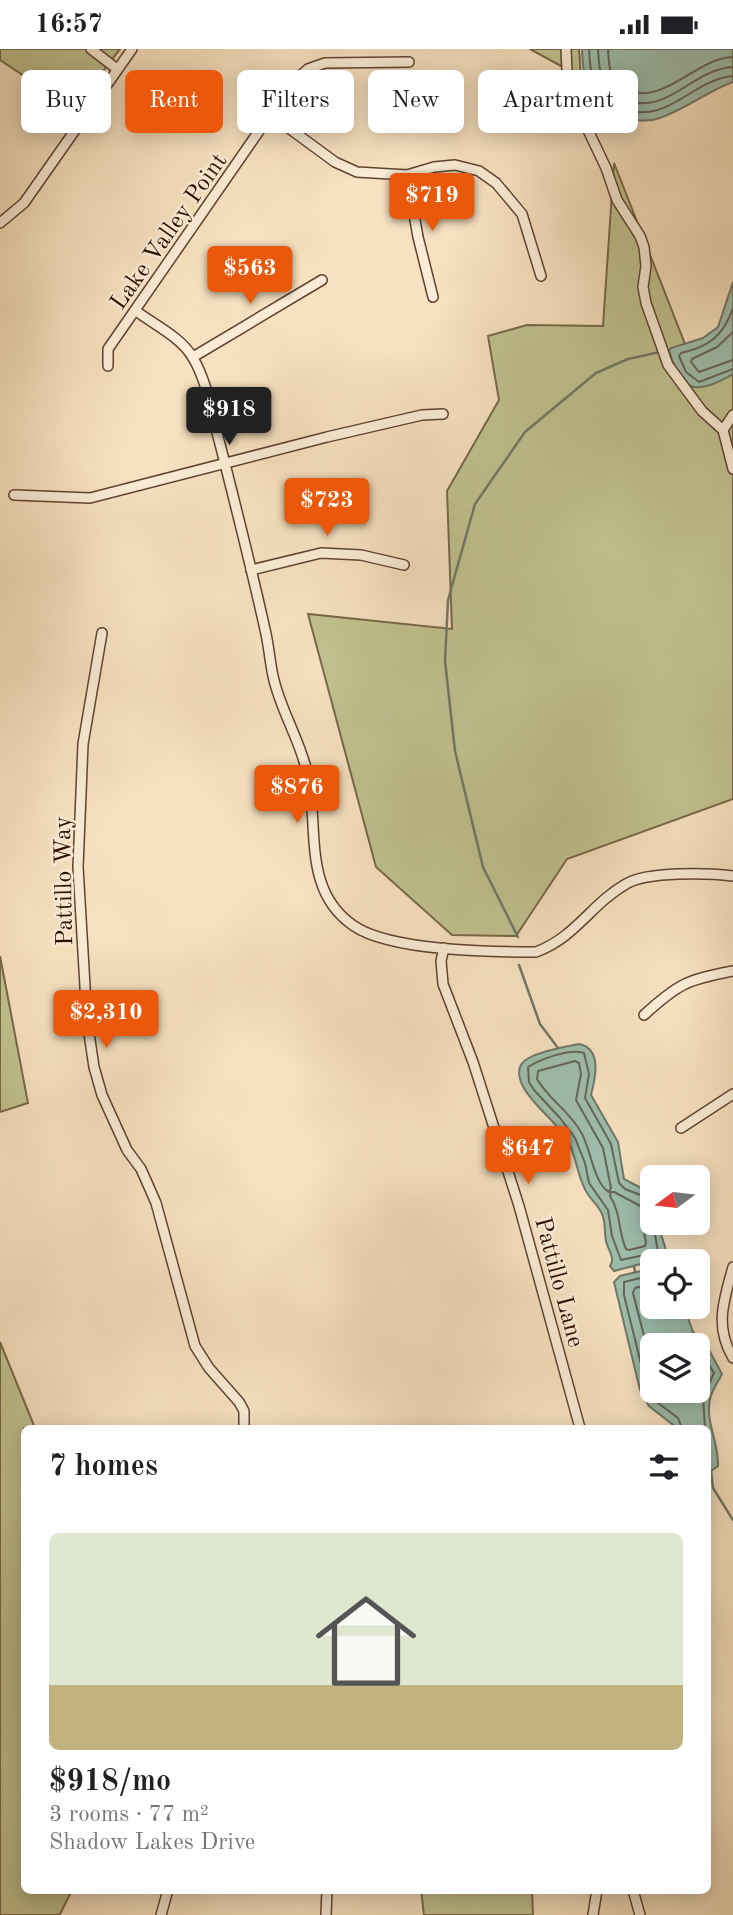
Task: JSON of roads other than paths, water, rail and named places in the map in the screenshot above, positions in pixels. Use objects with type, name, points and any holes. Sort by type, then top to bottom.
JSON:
[{"type":"street","points":[[91,49],[117,69]]},
{"type":"street","points":[[0,223],[24,203],[132,49]]},
{"type":"street","points":[[566,49],[567,71],[577,107],[606,168],[617,200],[644,247],[646,266],[643,287],[646,303],[668,365],[702,411],[723,429],[733,469]]},
{"type":"street","name":"Lake Valley Point","points":[[307,70],[334,62],[409,62]]},
{"type":"street","name":"Lake Valley Point","points":[[108,366],[108,349],[258,133]]},
{"type":"street","points":[[296,133],[335,162],[357,171],[407,175],[433,167],[455,165],[478,171],[496,183],[522,214],[541,276]]},
{"type":"street","points":[[407,175],[418,237],[433,297]]},
{"type":"street","points":[[193,358],[322,280]]},
{"type":"street","points":[[136,311],[182,344],[193,358],[205,389],[267,637],[273,678],[307,771],[313,842],[320,881],[326,897],[355,927],[405,945],[536,952],[555,945],[627,882],[708,873],[733,876]]},
{"type":"street","points":[[14,495],[90,498],[422,415],[443,414]]},
{"type":"street","points":[[723,429],[733,415]]},
{"type":"street","points":[[251,570],[321,553],[361,555],[404,565]]},
{"type":"street","name":"Pattillo Way","points":[[102,633],[83,744],[78,867],[87,1020],[94,1067],[102,1095],[127,1150],[141,1169],[156,1203],[195,1346],[209,1368],[239,1402],[244,1411],[244,1425]]},
{"type":"street","name":"Pattillo Lane","points":[[444,947],[441,961],[443,983],[451,1010],[473,1062],[519,1206],[579,1425]]},
{"type":"street","points":[[644,1015],[671,991],[686,982],[733,971]]},
{"type":"street","points":[[681,1128],[733,1094]]},
{"type":"street","points":[[733,1267],[722,1310],[724,1343],[733,1357]]},
{"type":"street","points":[[161,1915],[166,1894]]},
{"type":"street","points":[[326,1915],[327,1894]]},
{"type":"street","points":[[593,1915],[596,1894]]},
{"type":"street","points":[[635,1894],[640,1915]]},
{"type":"water","points":[[582,49],[733,49],[733,82],[679,110],[649,120],[638,119],[638,70],[584,70]]},
{"type":"water","points":[[733,282],[733,374],[709,385],[692,387],[679,376],[669,351],[703,338],[718,327]]},
{"type":"water","points":[[579,1044],[592,1052],[596,1065],[591,1095],[618,1142],[624,1179],[640,1187],[640,1235],[661,1235],[665,1249],[640,1249],[640,1264],[614,1271],[610,1266],[612,1259],[603,1217],[586,1191],[568,1141],[523,1086],[519,1076],[523,1062],[546,1051]]},
{"type":"water","points":[[640,1271],[640,1319],[688,1319],[694,1333],[640,1333],[640,1390],[614,1282],[620,1276]]},
{"type":"water","points":[[710,1352],[722,1374],[710,1399]]},
{"type":"water","points":[[647,1403],[710,1403],[718,1466],[711,1471],[711,1425],[673,1425]]},
{"type":"waterway","points":[[518,937],[483,867],[455,751],[445,661],[448,600],[475,504],[525,432],[596,373],[628,359],[660,352]]},
{"type":"waterway","points":[[519,965],[540,1024],[558,1048]]},
{"type":"waterway","points":[[634,1266],[635,1272]]},
{"type":"waterway","points":[[711,1471],[713,1488],[733,1520]]}]
